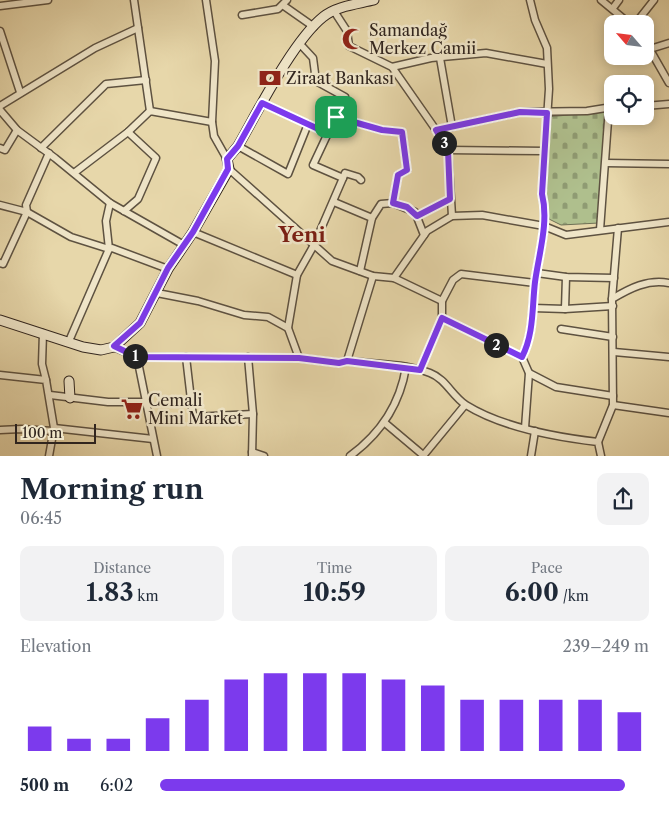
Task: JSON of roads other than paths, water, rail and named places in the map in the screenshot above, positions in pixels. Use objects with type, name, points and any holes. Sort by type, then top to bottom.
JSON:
[{"type":"street","points":[[0,6],[48,0]]},
{"type":"street","points":[[134,0],[150,111]]},
{"type":"street","points":[[0,320],[101,350],[114,346],[140,323],[157,293],[168,268],[193,232],[228,169],[227,159],[214,136],[212,122],[214,61],[206,0]]},
{"type":"street","points":[[227,159],[238,146],[262,103],[300,44],[323,17],[340,6],[374,0]]},
{"type":"street","points":[[522,357],[530,332],[544,226],[542,194],[549,89],[547,48],[535,20],[530,0]]},
{"type":"street","points":[[601,0],[620,15]]},
{"type":"street","points":[[613,8],[619,0]]},
{"type":"street","points":[[642,15],[654,0]]},
{"type":"street","points":[[242,15],[278,10],[285,3],[314,27]]},
{"type":"street","points":[[340,6],[349,46],[392,67],[448,150],[452,216]]},
{"type":"street","points":[[0,106],[94,48],[138,28]]},
{"type":"street","points":[[0,31],[20,92]]},
{"type":"street","points":[[654,48],[669,43]]},
{"type":"street","points":[[300,44],[313,58],[316,81],[345,97],[313,165],[343,178]]},
{"type":"street","points":[[392,67],[419,60],[486,53],[547,64]]},
{"type":"street","points":[[654,56],[669,84]]},
{"type":"street","points":[[440,58],[452,127]]},
{"type":"street","points":[[41,148],[106,84],[146,80]]},
{"type":"street","points":[[262,103],[292,119],[327,133]]},
{"type":"street","points":[[654,105],[669,104]]},
{"type":"street","points":[[436,130],[520,112],[547,113],[604,108]]},
{"type":"street","points":[[0,110],[17,130],[49,153],[110,203],[184,245]]},
{"type":"street","points":[[150,111],[212,122]]},
{"type":"street","points":[[74,173],[128,132],[150,111]]},
{"type":"street","points":[[336,117],[382,130],[402,132],[407,170],[398,175],[393,203]]},
{"type":"street","points":[[238,146],[288,174],[308,124]]},
{"type":"street","points":[[600,230],[609,125]]},
{"type":"street","points":[[0,148],[4,150],[17,130]]},
{"type":"street","points":[[124,211],[138,199],[156,158],[128,132]]},
{"type":"street","points":[[448,150],[544,151]]},
{"type":"street","points":[[0,263],[3,264],[8,257],[27,212],[26,205],[49,153]]},
{"type":"street","points":[[606,163],[669,164]]},
{"type":"street","points":[[228,169],[332,261],[373,276],[394,278],[442,301]]},
{"type":"street","points":[[299,358],[288,328],[297,275],[314,245],[345,173],[362,180]]},
{"type":"street","points":[[417,216],[450,199]]},
{"type":"street","points":[[334,202],[372,218]]},
{"type":"street","points":[[69,341],[109,249],[106,221],[110,203]]},
{"type":"street","points":[[360,271],[372,218],[381,204],[393,203],[407,207],[417,216],[424,234]]},
{"type":"street","points":[[0,204],[27,212],[71,237],[168,268]]},
{"type":"street","points":[[394,278],[424,234],[452,216],[482,215],[544,226],[566,235],[669,222]]},
{"type":"street","points":[[601,456],[598,442],[613,405],[614,352],[612,303],[618,228]]},
{"type":"street","points":[[193,232],[297,275]]},
{"type":"street","points":[[537,273],[566,277],[614,278]]},
{"type":"street","points":[[420,370],[442,318],[442,301],[453,280],[461,274],[535,283]]},
{"type":"street","points":[[347,361],[373,276]]},
{"type":"street","points":[[565,309],[566,277]]},
{"type":"street","points":[[533,308],[565,309],[612,303],[632,287],[660,281],[669,283]]},
{"type":"street","points":[[157,293],[198,301],[244,315],[268,317],[288,328]]},
{"type":"street","points":[[442,318],[522,357],[529,373],[525,428]]},
{"type":"street","points":[[561,329],[613,337]]},
{"type":"street","points":[[43,333],[42,364],[50,395],[54,430],[50,456]]},
{"type":"street","points":[[114,346],[137,357],[299,358],[339,363],[347,361],[406,367],[441,378],[465,405],[490,417],[535,432],[598,442]]},
{"type":"street","points":[[614,352],[669,356]]},
{"type":"street","points":[[137,357],[157,456]]},
{"type":"street","points":[[186,357],[193,417],[252,414]]},
{"type":"street","points":[[248,357],[252,414],[252,454],[264,456]]},
{"type":"street","points":[[350,456],[385,423],[403,386],[406,367]]},
{"type":"street","points":[[529,373],[556,387],[613,396]]},
{"type":"street","points":[[0,375],[46,380]]},
{"type":"street","points":[[68,381],[70,398]]},
{"type":"street","points":[[50,395],[108,402],[145,402]]},
{"type":"street","points":[[385,423],[423,455],[465,405]]},
{"type":"street","points":[[613,405],[669,413]]},
{"type":"street","points":[[0,430],[54,430],[153,439]]},
{"type":"street","points":[[531,456],[535,432]]},
{"type":"place","name":"Samandağ Merkez Camii","points":[[353,39]]},
{"type":"place","name":"Ziraat Bankası","points":[[270,78]]},
{"type":"place","name":"Cemali Mini Market","points":[[132,409]]},
{"type":"district","name":"Yeni","points":[[302,235]]}]
